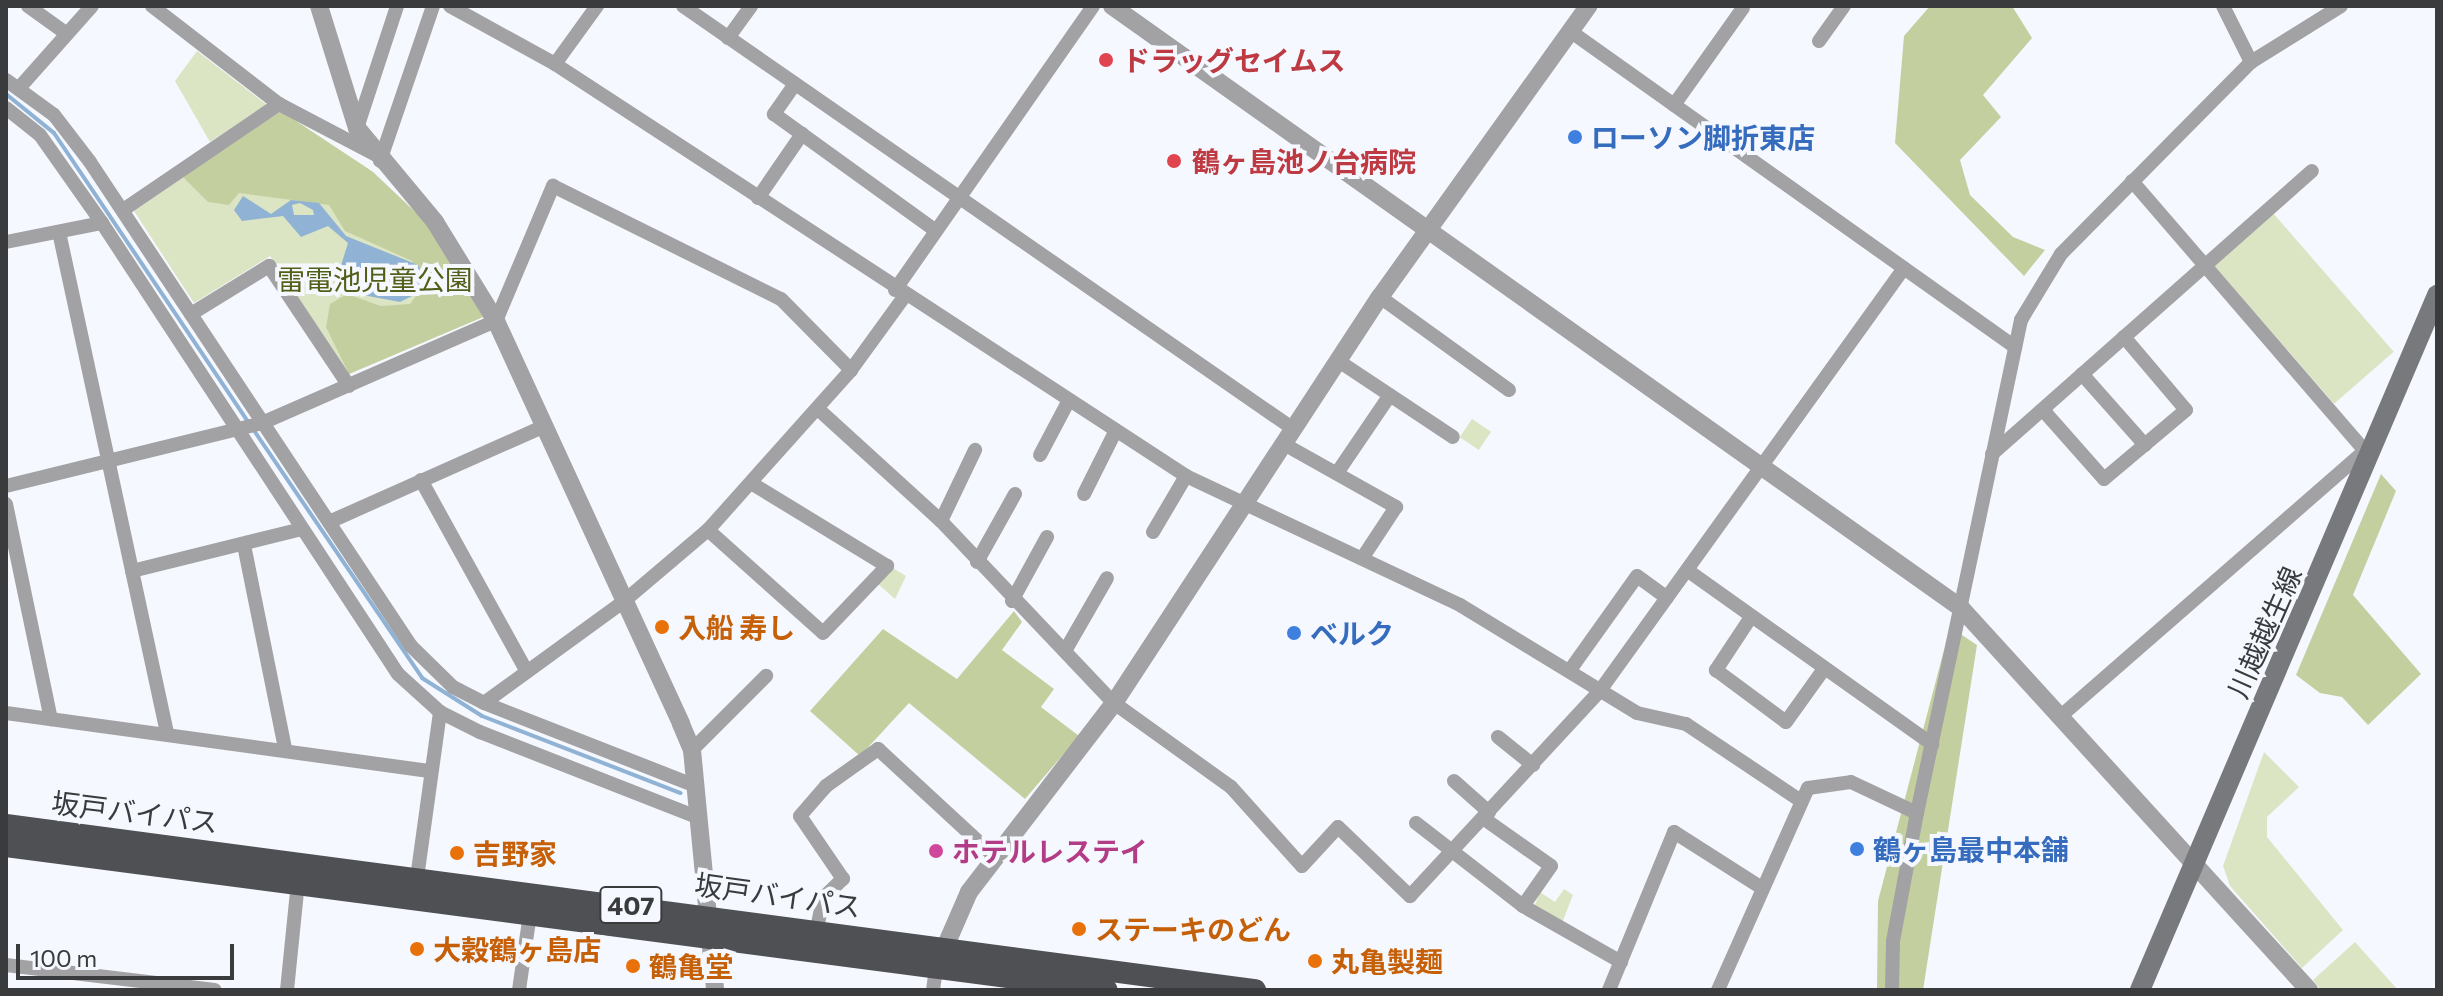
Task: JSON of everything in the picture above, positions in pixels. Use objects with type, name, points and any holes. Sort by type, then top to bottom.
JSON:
[{"type":"highway","name":"坂戸バイパス","points":[[6,825],[417,878],[709,926],[937,969],[1107,990]]},
{"type":"highway","name":"坂戸バイパス","points":[[6,846],[530,914],[709,926],[817,929],[937,969],[1255,990]]},
{"type":"main road","name":"川越越生線","points":[[2140,990],[2437,295]]},
{"type":"street","points":[[28,6],[67,34]]},
{"type":"street","points":[[92,6],[67,34],[13,83],[54,115],[123,210],[411,646],[453,687],[484,703],[696,786]]},
{"type":"street","points":[[152,6],[279,104],[378,158]]},
{"type":"street","points":[[319,6],[357,128],[378,158],[435,222],[496,321],[692,750],[715,990]]},
{"type":"street","points":[[357,128],[397,6]]},
{"type":"street","points":[[378,158],[433,6]]},
{"type":"street","points":[[450,6],[555,64],[900,293],[1186,476],[1243,499],[1363,557],[1570,670],[1599,692],[1637,713],[1686,724],[1801,801]]},
{"type":"street","points":[[555,64],[597,6]]},
{"type":"street","points":[[683,6],[958,197],[1337,473],[1396,507],[1363,557]]},
{"type":"street","points":[[728,38],[751,6]]},
{"type":"street","points":[[484,703],[623,602],[708,530],[818,409],[851,370],[900,293],[935,230],[1093,6]]},
{"type":"street","points":[[1112,6],[1961,608],[2062,715],[2309,990]]},
{"type":"street","points":[[937,969],[969,892],[1114,703],[1243,499],[1337,360],[1588,6]]},
{"type":"street","points":[[1819,41],[1844,6]]},
{"type":"street","points":[[2223,6],[2251,62]]},
{"type":"street","points":[[1892,990],[1893,941],[1917,813],[2021,320],[2061,254],[2251,62],[2341,6]]},
{"type":"street","points":[[1674,105],[1743,8]]},
{"type":"street","points":[[1570,31],[2015,347]]},
{"type":"street","points":[[795,84],[774,114],[935,230]]},
{"type":"street","points":[[123,210],[279,104]]},
{"type":"street","points":[[6,108],[40,135],[102,223],[233,430],[398,674],[440,712],[699,818]]},
{"type":"street","points":[[758,198],[802,134]]},
{"type":"street","points":[[1992,454],[2312,171]]},
{"type":"street","points":[[2062,715],[2371,445],[2132,181]]},
{"type":"street","points":[[6,486],[262,423],[496,321],[548,192],[559,186],[781,299],[851,370]]},
{"type":"street","points":[[6,242],[102,223]]},
{"type":"street","points":[[59,232],[167,733]]},
{"type":"street","points":[[191,314],[269,266],[349,386]]},
{"type":"street","points":[[818,409],[941,521],[1012,601],[1114,703],[1231,787],[1302,866],[1338,827],[1410,896],[1599,692],[1904,268]]},
{"type":"street","points":[[1380,297],[1509,390]]},
{"type":"street","points":[[2043,410],[2104,479],[2186,410],[2124,337]]},
{"type":"street","points":[[1337,360],[1453,437]]},
{"type":"street","points":[[2082,374],[2145,445]]},
{"type":"street","points":[[1337,473],[1390,395]]},
{"type":"street","points":[[1040,455],[1068,402]]},
{"type":"street","points":[[329,522],[542,427]]},
{"type":"street","points":[[1084,494],[1115,432]]},
{"type":"street","points":[[941,521],[975,450]]},
{"type":"street","points":[[1153,532],[1186,476]]},
{"type":"street","points":[[421,480],[527,672]]},
{"type":"street","points":[[708,530],[823,633],[887,566],[751,483]]},
{"type":"street","points":[[977,562],[1015,494]]},
{"type":"street","points":[[6,504],[51,719]]},
{"type":"street","points":[[132,571],[302,529]]},
{"type":"street","points":[[1012,601],[1047,537]]},
{"type":"street","points":[[244,545],[285,749]]},
{"type":"street","points":[[1687,570],[1932,744]]},
{"type":"street","points":[[1570,670],[1637,576],[1667,598]]},
{"type":"street","points":[[1065,651],[1107,578]]},
{"type":"street","points":[[1751,617],[1716,670],[1786,722],[1824,669]]},
{"type":"street","points":[[692,750],[766,676]]},
{"type":"street","points":[[417,878],[440,712]]},
{"type":"street","points":[[6,713],[431,771]]},
{"type":"street","points":[[1498,737],[1533,765]]},
{"type":"street","points":[[817,929],[823,898],[843,879],[800,816],[878,749],[996,858]]},
{"type":"street","points":[[1454,781],[1486,815],[1551,866],[1523,906]]},
{"type":"street","points":[[1718,990],[1801,801],[1820,782],[1851,782],[1917,813]]},
{"type":"street","points":[[1416,823],[1450,854],[1523,906],[1621,962]]},
{"type":"street","points":[[1609,990],[1674,832],[1762,888]]},
{"type":"street","points":[[287,990],[298,882]]},
{"type":"street","points":[[519,990],[530,914]]},
{"type":"street","points":[[6,965],[152,987],[215,990]]},
{"type":"green space","points":[[1930,6],[2012,6],[2032,38],[1983,95],[2001,117],[1960,160],[1970,195],[2013,237],[2045,250],[2024,276],[1895,143],[1904,36]]},
{"type":"green space","points":[[197,51],[267,105],[210,142],[175,81]]},
{"type":"green space","name":"雷電池児童公園","points":[[281,111],[373,172],[483,317],[349,374],[270,256],[194,303],[134,211]]},
{"type":"green space","points":[[281,111],[373,172],[426,222],[483,317],[349,374],[326,327],[330,304],[347,294],[381,306],[410,304],[425,284],[412,261],[345,231],[329,205],[239,193],[229,205],[208,202],[183,177]]},
{"type":"green space","points":[[2273,213],[2394,352],[2334,404],[2213,265]]},
{"type":"green space","points":[[1472,419],[1491,432],[1479,450],[1460,437]]},
{"type":"green space","points":[[2381,474],[2396,491],[2353,595],[2421,674],[2368,725],[2342,697],[2320,693],[2296,675]]},
{"type":"green space","points":[[891,567],[906,576],[895,599],[877,583]]},
{"type":"green space","points":[[1014,611],[1022,622],[1002,650],[1054,689],[1041,707],[1079,736],[1025,799],[909,703],[860,756],[810,711],[883,629],[957,679]]},
{"type":"green space","points":[[1950,627],[1977,645],[1923,990],[1877,990],[1878,901]]},
{"type":"green space","points":[[2264,752],[2299,787],[2267,817],[2267,837],[2343,930],[2302,968],[2230,886],[2223,866]]},
{"type":"green space","points":[[1564,889],[1573,895],[1562,923],[1534,907],[1540,892],[1555,902]]},
{"type":"green space","points":[[2355,942],[2398,990],[2321,990],[2313,980]]},
{"type":"water","points":[[243,196],[271,214],[291,200],[319,203],[346,236],[418,265],[428,288],[400,302],[352,293],[338,275],[348,243],[328,226],[301,237],[283,216],[242,221],[234,210]],"holes":[[[300,203],[313,210],[314,215],[294,215],[292,205]]]},
{"type":"waterway","points":[[6,94],[54,133],[248,422]]},
{"type":"waterway","points":[[253,429],[422,678],[482,716],[681,793]]},
{"type":"place","name":"ドラッグセイムス","points":[[1106,60]]},
{"type":"place","name":"ローソン脚折東店","points":[[1575,137]]},
{"type":"place","name":"鶴ヶ島池ノ台病院","points":[[1174,161]]},
{"type":"place","name":"入船 寿し","points":[[662,627]]},
{"type":"place","name":"ベルク","points":[[1294,633]]},
{"type":"place","name":"鶴ヶ島最中本舗","points":[[1857,849]]},
{"type":"place","name":"ホテルレステイ","points":[[936,851]]},
{"type":"place","name":"吉野家","points":[[457,853]]},
{"type":"place","name":"ステーキのどん","points":[[1079,929]]},
{"type":"place","name":"大穀鶴ヶ島店","points":[[417,949]]},
{"type":"place","name":"丸亀製麺","points":[[1315,961]]},
{"type":"place","name":"鶴亀堂","points":[[633,966]]}]
